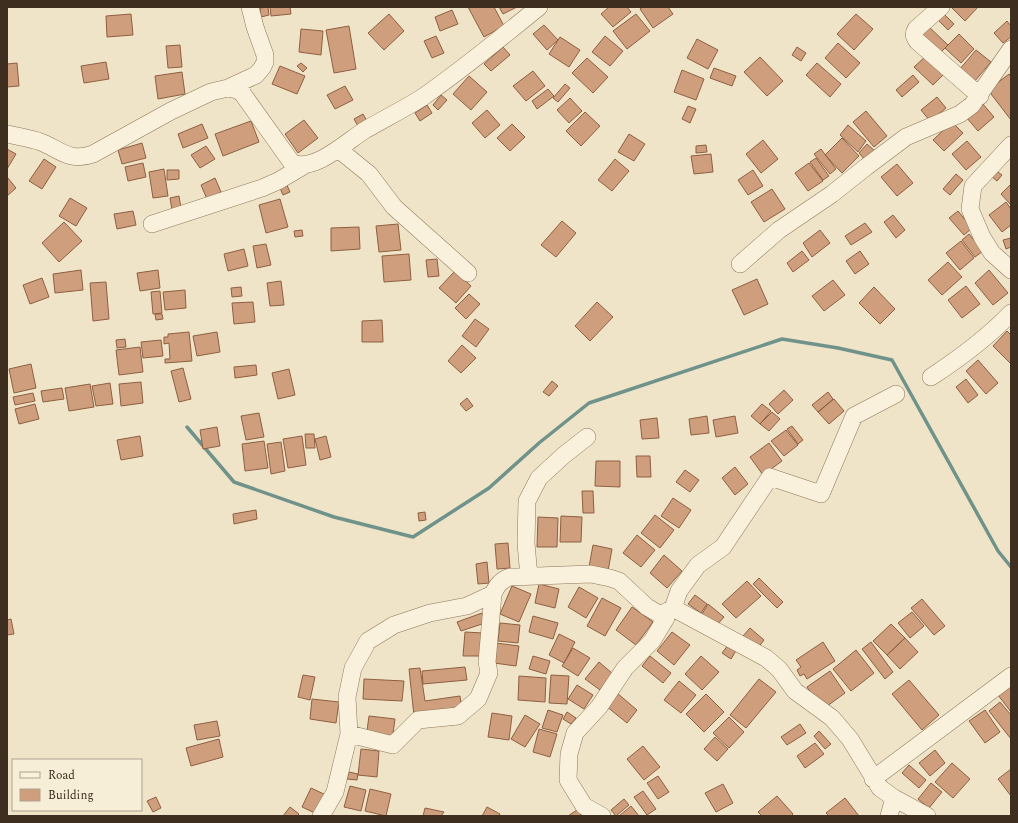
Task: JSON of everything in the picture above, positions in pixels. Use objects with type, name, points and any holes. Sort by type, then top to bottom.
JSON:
[{"type":"street","points":[[7,134],[38,141],[73,157],[85,157],[171,111],[211,92],[228,88],[256,75],[265,62],[265,55],[250,7]]},
{"type":"street","points":[[941,7],[916,29],[914,36],[917,41],[980,96]]},
{"type":"street","points":[[228,88],[242,93],[292,163],[298,165],[313,163],[421,98],[463,69],[537,8]]},
{"type":"street","points":[[740,264],[779,230],[832,194],[906,137],[960,114],[972,105],[980,96],[1011,49]]},
{"type":"street","points":[[1011,145],[973,186],[970,209],[982,237],[992,253],[1011,270]]},
{"type":"street","points":[[338,149],[369,174],[394,207],[468,273]]},
{"type":"street","points":[[152,224],[262,188],[278,181],[304,165]]},
{"type":"street","points":[[931,377],[964,354],[996,328],[1011,313]]},
{"type":"street","points":[[602,816],[584,806],[568,780],[569,754],[575,732],[599,707],[625,668],[652,640],[670,613],[679,592],[698,565],[723,547],[770,478],[821,494],[854,416],[896,394]]},
{"type":"street","points":[[529,577],[526,543],[527,501],[539,478],[564,455],[587,437]]},
{"type":"street","points":[[349,734],[393,745],[418,720],[458,716],[478,699],[489,673],[487,662],[493,594],[497,585],[504,579],[510,577],[591,574],[619,581],[647,608],[670,613],[766,658],[779,669],[795,691],[832,718],[850,739],[873,779],[880,788],[894,798],[927,816]]},
{"type":"street","points":[[321,816],[335,792],[349,734],[347,697],[353,668],[368,641],[394,625],[430,613],[467,606],[493,594]]},
{"type":"street","points":[[873,779],[1011,676]]},
{"type":"street","points":[[889,816],[894,798]]},
{"type":"building","points":[[268,7],[269,15],[261,17],[260,8]]},
{"type":"building","points":[[270,7],[290,7],[291,14],[271,16]]},
{"type":"building","points":[[468,7],[494,7],[504,26],[484,37]]},
{"type":"building","points":[[499,7],[517,7],[503,14]]},
{"type":"building","points":[[609,7],[627,7],[631,12],[613,27],[601,14]]},
{"type":"building","points":[[643,7],[668,7],[673,14],[653,28],[640,9]]},
{"type":"building","points":[[951,7],[978,7],[965,21]]},
{"type":"building","points":[[452,10],[458,24],[440,31],[435,17]]},
{"type":"building","points":[[131,14],[133,35],[107,37],[106,16]]},
{"type":"building","points":[[389,14],[404,31],[384,50],[368,33]]},
{"type":"building","points":[[636,14],[650,31],[627,49],[613,31]]},
{"type":"building","points":[[856,14],[873,29],[854,50],[837,34]]},
{"type":"building","points":[[944,14],[954,24],[948,30],[938,20]]},
{"type":"building","points":[[1007,21],[1011,26],[1011,37],[1003,43],[994,33]]},
{"type":"building","points":[[544,25],[558,40],[547,50],[533,34]]},
{"type":"building","points":[[349,26],[356,69],[334,73],[326,30]]},
{"type":"building","points":[[928,26],[948,45],[939,54],[919,36]]},
{"type":"building","points":[[301,29],[323,31],[321,55],[299,52]]},
{"type":"building","points":[[959,34],[974,49],[961,63],[945,48]]},
{"type":"building","points":[[436,36],[444,53],[432,58],[424,41]]},
{"type":"building","points":[[605,36],[623,51],[610,66],[592,52]]},
{"type":"building","points":[[560,37],[580,50],[569,67],[549,54]]},
{"type":"building","points":[[697,39],[718,50],[708,69],[687,58]]},
{"type":"building","points":[[838,43],[860,63],[846,78],[825,58]]},
{"type":"building","points":[[180,45],[182,67],[168,68],[166,46]]},
{"type":"building","points":[[503,47],[510,55],[491,71],[484,64]]},
{"type":"building","points":[[797,47],[806,53],[801,61],[792,55]]},
{"type":"building","points":[[976,50],[991,62],[974,82],[959,70]]},
{"type":"building","points":[[928,54],[946,72],[933,85],[914,67]]},
{"type":"building","points":[[760,57],[783,81],[767,96],[744,72]]},
{"type":"building","points":[[587,58],[608,77],[593,93],[572,73]]},
{"type":"building","points":[[106,62],[109,79],[84,83],[81,66]]},
{"type":"building","points":[[17,63],[19,86],[7,87],[7,64]]},
{"type":"building","points":[[301,63],[307,68],[303,72],[297,66]]},
{"type":"building","points":[[817,63],[841,84],[830,97],[806,75]]},
{"type":"building","points":[[280,66],[305,76],[297,94],[272,84]]},
{"type":"building","points":[[714,68],[736,76],[732,86],[710,78]]},
{"type":"building","points":[[682,70],[704,79],[696,100],[674,92]]},
{"type":"building","points":[[533,71],[545,86],[526,101],[513,86]]},
{"type":"building","points":[[182,72],[185,94],[158,99],[155,76]]},
{"type":"building","points":[[1009,74],[1011,77],[1011,120],[988,90]]},
{"type":"building","points":[[913,75],[919,82],[902,97],[896,90]]},
{"type":"building","points":[[469,76],[487,92],[471,110],[453,94]]},
{"type":"building","points":[[565,84],[570,88],[558,102],[553,98]]},
{"type":"building","points":[[345,86],[353,100],[335,109],[327,95]]},
{"type":"building","points":[[548,89],[554,96],[537,109],[532,101]]},
{"type":"building","points":[[441,95],[447,100],[438,110],[433,105]]},
{"type":"building","points":[[937,97],[946,108],[930,121],[921,110]]},
{"type":"building","points":[[570,98],[582,111],[569,123],[557,110]]},
{"type":"building","points":[[982,103],[994,117],[978,131],[966,117]]},
{"type":"building","points":[[427,105],[432,113],[420,121],[415,113]]},
{"type":"building","points":[[688,106],[696,109],[690,123],[682,119]]},
{"type":"building","points":[[487,110],[500,125],[485,138],[472,123]]},
{"type":"building","points":[[866,111],[887,136],[874,147],[853,122]]},
{"type":"building","points":[[585,112],[600,126],[581,146],[566,131]]},
{"type":"building","points":[[363,114],[367,121],[358,126],[354,119]]},
{"type":"building","points":[[304,120],[318,138],[298,153],[285,134]]},
{"type":"building","points":[[251,121],[259,142],[223,156],[215,134]]},
{"type":"building","points":[[952,122],[963,133],[944,151],[933,140]]},
{"type":"building","points":[[202,124],[208,138],[183,148],[178,134]]},
{"type":"building","points":[[512,124],[525,137],[510,151],[497,138]]},
{"type":"building","points":[[848,125],[866,141],[858,152],[840,135]]},
{"type":"building","points":[[629,134],[645,144],[634,161],[618,152]]},
{"type":"building","points":[[842,138],[859,156],[842,173],[825,155]]},
{"type":"building","points":[[763,140],[778,159],[761,173],[746,154]]},
{"type":"building","points":[[967,141],[981,157],[966,170],[952,154]]},
{"type":"building","points":[[142,143],[146,158],[122,164],[118,150]]},
{"type":"building","points":[[867,144],[875,151],[866,161],[859,153]]},
{"type":"building","points":[[706,145],[707,152],[696,153],[696,146]]},
{"type":"building","points":[[206,146],[215,159],[200,168],[191,155]]},
{"type":"building","points":[[7,149],[16,154],[7,169]]},
{"type":"building","points":[[821,149],[836,169],[830,174],[814,154]]},
{"type":"building","points":[[711,154],[713,172],[694,174],[691,156]]},
{"type":"building","points":[[816,158],[829,176],[823,180],[810,162]]},
{"type":"building","points":[[44,159],[56,167],[42,189],[29,181]]},
{"type":"building","points":[[615,159],[629,171],[612,191],[598,180]]},
{"type":"building","points":[[143,163],[146,177],[128,181],[125,167]]},
{"type":"building","points":[[809,163],[823,181],[808,191],[795,173]]},
{"type":"building","points":[[897,164],[913,183],[897,196],[881,177]]},
{"type":"building","points":[[164,169],[168,196],[153,198],[149,172]]},
{"type":"building","points":[[167,170],[179,170],[179,179],[167,180]]},
{"type":"building","points":[[753,170],[763,186],[748,195],[738,180]]},
{"type":"building","points":[[995,170],[1002,175],[997,181],[991,176]]},
{"type":"building","points":[[956,174],[963,180],[950,195],[943,189]]},
{"type":"building","points":[[8,178],[16,188],[7,196],[7,180]]},
{"type":"building","points":[[215,178],[221,192],[207,199],[201,185]]},
{"type":"building","points":[[286,183],[290,192],[283,195],[279,186]]},
{"type":"building","points":[[1011,184],[1011,205],[1001,194]]},
{"type":"building","points":[[772,189],[785,209],[764,222],[751,202]]},
{"type":"building","points":[[179,196],[181,208],[172,210],[170,198]]},
{"type":"building","points":[[70,198],[87,208],[76,226],[59,216]]},
{"type":"building","points":[[280,199],[288,227],[266,233],[259,205]]},
{"type":"building","points":[[1006,202],[1011,209],[1011,225],[1002,232],[989,215]]},
{"type":"building","points":[[133,211],[136,225],[117,229],[114,214]]},
{"type":"building","points":[[958,211],[972,228],[964,235],[949,218]]},
{"type":"building","points":[[893,215],[905,230],[896,238],[884,222]]},
{"type":"building","points":[[562,221],[576,233],[556,257],[541,245]]},
{"type":"building","points":[[64,222],[82,241],[59,262],[42,243]]},
{"type":"building","points":[[865,223],[872,232],[851,245],[845,236]]},
{"type":"building","points":[[398,224],[401,250],[379,252],[376,226]]},
{"type":"building","points":[[359,227],[360,249],[331,251],[331,228]]},
{"type":"building","points":[[302,230],[303,236],[295,237],[294,231]]},
{"type":"building","points":[[820,230],[830,243],[812,257],[803,243]]},
{"type":"building","points":[[969,234],[983,251],[975,257],[962,240]]},
{"type":"building","points":[[1011,238],[1011,247],[1006,249],[1003,240]]},
{"type":"building","points":[[961,241],[974,258],[960,270],[946,253]]},
{"type":"building","points":[[266,244],[271,265],[257,268],[253,246]]},
{"type":"building","points":[[244,249],[248,266],[228,271],[224,254]]},
{"type":"building","points":[[802,251],[809,260],[793,272],[787,263]]},
{"type":"building","points":[[860,251],[869,264],[855,274],[846,261]]},
{"type":"building","points":[[409,254],[411,280],[384,282],[382,256]]},
{"type":"building","points":[[437,259],[439,276],[428,277],[426,260]]},
{"type":"building","points":[[948,262],[962,277],[942,295],[928,280]]},
{"type":"building","points":[[81,270],[83,290],[55,293],[53,274]]},
{"type":"building","points":[[158,270],[160,288],[140,291],[137,273]]},
{"type":"building","points":[[989,270],[1008,293],[993,305],[975,283]]},
{"type":"building","points":[[455,271],[471,286],[456,303],[439,288]]},
{"type":"building","points":[[42,278],[49,297],[30,304],[23,285]]},
{"type":"building","points":[[757,279],[768,304],[744,315],[732,290]]},
{"type":"building","points":[[833,280],[845,295],[824,311],[812,296]]},
{"type":"building","points":[[281,281],[284,305],[270,306],[267,283]]},
{"type":"building","points":[[106,282],[109,319],[93,321],[90,283]]},
{"type":"building","points":[[966,286],[980,304],[962,318],[948,300]]},
{"type":"building","points":[[241,287],[242,296],[232,297],[231,288]]},
{"type":"building","points":[[874,287],[895,309],[880,324],[859,303]]},
{"type":"building","points":[[185,290],[186,308],[165,310],[163,292]]},
{"type":"building","points":[[160,291],[162,313],[153,314],[151,292]]},
{"type":"building","points":[[469,294],[480,304],[466,319],[455,308]]},
{"type":"building","points":[[253,302],[255,322],[234,324],[232,303]]},
{"type":"building","points":[[597,302],[613,317],[590,341],[575,326]]},
{"type":"building","points":[[155,314],[162,314],[163,319],[156,320]]},
{"type":"building","points":[[475,319],[489,329],[476,347],[462,336]]},
{"type":"building","points":[[382,320],[383,342],[362,342],[362,321]]},
{"type":"building","points":[[1007,331],[1011,335],[1011,364],[993,346]]},
{"type":"building","points":[[189,332],[192,361],[165,363],[165,359],[170,359],[169,343],[164,344],[164,337],[168,337],[168,334]]},
{"type":"building","points":[[217,332],[220,352],[197,356],[193,336]]},
{"type":"building","points":[[125,339],[126,347],[117,348],[116,340]]},
{"type":"building","points":[[161,340],[163,356],[143,358],[141,342]]},
{"type":"building","points":[[462,345],[476,358],[461,373],[448,361]]},
{"type":"building","points":[[140,347],[143,372],[119,375],[116,350]]},
{"type":"building","points":[[978,360],[998,383],[986,394],[966,371]]},
{"type":"building","points":[[31,364],[36,388],[14,393],[9,369]]},
{"type":"building","points":[[256,365],[257,375],[235,378],[234,367]]},
{"type":"building","points":[[183,368],[191,399],[179,402],[171,371]]},
{"type":"building","points":[[289,369],[295,395],[278,399],[272,373]]},
{"type":"building","points":[[966,379],[978,395],[968,403],[956,387]]},
{"type":"building","points":[[552,381],[558,386],[549,396],[543,392]]},
{"type":"building","points":[[141,382],[143,403],[121,406],[119,384]]},
{"type":"building","points":[[110,383],[113,404],[96,406],[92,386]]},
{"type":"building","points":[[90,384],[94,407],[69,411],[65,388]]},
{"type":"building","points":[[62,388],[64,399],[43,402],[41,391]]},
{"type":"building","points":[[784,390],[793,400],[778,414],[769,404]]},
{"type":"building","points":[[828,392],[833,399],[818,412],[812,405]]},
{"type":"building","points":[[33,393],[35,401],[15,405],[13,397]]},
{"type":"building","points":[[467,398],[473,406],[466,411],[460,404]]},
{"type":"building","points":[[834,399],[844,411],[829,424],[818,412]]},
{"type":"building","points":[[35,404],[39,419],[19,424],[15,409]]},
{"type":"building","points":[[762,404],[771,411],[760,424],[751,416]]},
{"type":"building","points":[[772,412],[780,419],[769,431],[760,424]]},
{"type":"building","points":[[259,413],[264,437],[246,440],[241,416]]},
{"type":"building","points":[[707,416],[709,433],[691,435],[689,419]]},
{"type":"building","points":[[735,416],[738,433],[716,437],[713,420]]},
{"type":"building","points":[[657,418],[659,438],[642,439],[640,420]]},
{"type":"building","points":[[792,426],[803,440],[798,444],[787,429]]},
{"type":"building","points":[[217,427],[220,446],[203,449],[200,430]]},
{"type":"building","points":[[786,430],[798,445],[784,456],[771,441]]},
{"type":"building","points":[[305,434],[314,434],[315,448],[306,448]]},
{"type":"building","points":[[140,436],[143,456],[121,460],[117,440]]},
{"type":"building","points":[[302,436],[306,465],[288,468],[283,439]]},
{"type":"building","points":[[326,436],[331,457],[320,460],[315,439]]},
{"type":"building","points":[[264,441],[268,468],[245,471],[242,444]]},
{"type":"building","points":[[281,442],[285,471],[271,474],[267,444]]},
{"type":"building","points":[[769,443],[782,461],[763,475],[750,457]]},
{"type":"building","points":[[636,456],[650,456],[651,477],[637,477]]},
{"type":"building","points":[[596,461],[620,461],[620,487],[595,486]]},
{"type":"building","points":[[735,467],[748,484],[735,495],[722,478]]},
{"type":"building","points":[[685,470],[699,480],[690,492],[676,482]]},
{"type":"building","points":[[582,491],[593,491],[594,513],[583,513]]},
{"type":"building","points":[[673,498],[691,510],[679,528],[661,516]]},
{"type":"building","points":[[256,510],[257,519],[234,524],[233,514]]},
{"type":"building","points":[[425,512],[426,520],[419,521],[418,513]]},
{"type":"building","points":[[655,515],[674,530],[660,548],[641,533]]},
{"type":"building","points":[[561,516],[582,517],[581,542],[560,542]]},
{"type":"building","points":[[538,517],[558,518],[557,547],[537,547]]},
{"type":"building","points":[[637,535],[655,550],[641,567],[623,553]]},
{"type":"building","points":[[508,543],[510,568],[497,569],[495,544]]},
{"type":"building","points":[[593,545],[612,549],[608,571],[589,567]]},
{"type":"building","points":[[664,555],[682,571],[667,588],[650,573]]},
{"type":"building","points":[[487,562],[489,583],[478,584],[476,564]]},
{"type":"building","points":[[759,578],[783,602],[777,608],[753,584]]},
{"type":"building","points":[[747,581],[761,596],[736,618],[722,604]]},
{"type":"building","points":[[539,584],[559,589],[555,608],[535,603]]},
{"type":"building","points":[[512,586],[531,594],[519,622],[500,614]]},
{"type":"building","points":[[579,587],[598,598],[586,618],[568,607]]},
{"type":"building","points":[[695,595],[707,604],[701,613],[688,604]]},
{"type":"building","points":[[602,598],[621,608],[605,636],[587,626]]},
{"type":"building","points":[[922,599],[945,626],[934,635],[911,608]]},
{"type":"building","points":[[708,604],[724,617],[717,625],[702,614]]},
{"type":"building","points":[[632,607],[653,622],[636,645],[616,630]]},
{"type":"building","points":[[912,612],[924,626],[910,638],[898,623]]},
{"type":"building","points":[[482,613],[485,623],[461,631],[457,622]]},
{"type":"building","points":[[533,616],[558,623],[553,639],[529,632]]},
{"type":"building","points":[[11,619],[14,634],[7,635],[7,620]]},
{"type":"building","points":[[500,623],[520,625],[518,643],[498,641]]},
{"type":"building","points":[[891,624],[905,638],[887,655],[873,641]]},
{"type":"building","points":[[750,628],[764,640],[757,649],[743,636]]},
{"type":"building","points":[[465,632],[483,633],[482,656],[463,656]]},
{"type":"building","points":[[672,632],[690,645],[674,665],[657,651]]},
{"type":"building","points":[[559,634],[575,642],[564,663],[549,655]]},
{"type":"building","points":[[905,638],[918,652],[900,669],[887,655]]},
{"type":"building","points":[[823,642],[835,661],[807,679],[804,674],[800,676],[797,670],[801,667],[796,660]]},
{"type":"building","points":[[871,642],[893,672],[885,679],[862,649]]},
{"type":"building","points":[[496,643],[519,646],[516,666],[494,663]]},
{"type":"building","points":[[729,644],[737,649],[731,659],[722,653]]},
{"type":"building","points":[[573,648],[590,658],[578,676],[562,666]]},
{"type":"building","points":[[856,650],[874,673],[851,691],[833,669]]},
{"type":"building","points":[[533,656],[550,661],[546,674],[529,669]]},
{"type":"building","points":[[650,656],[671,673],[663,683],[642,666]]},
{"type":"building","points":[[701,656],[719,672],[702,690],[685,674]]},
{"type":"building","points":[[599,662],[613,674],[600,690],[585,679]]},
{"type":"building","points":[[465,667],[467,680],[423,684],[422,671]]},
{"type":"building","points":[[420,668],[425,701],[460,696],[462,710],[414,716],[409,669]]},
{"type":"building","points":[[830,671],[845,693],[823,709],[807,687]]},
{"type":"building","points":[[303,675],[315,677],[310,700],[298,697]]},
{"type":"building","points":[[551,675],[569,676],[567,704],[549,703]]},
{"type":"building","points":[[519,676],[546,678],[545,702],[518,700]]},
{"type":"building","points":[[364,679],[404,681],[402,701],[363,699]]},
{"type":"building","points":[[759,679],[776,692],[746,728],[730,715]]},
{"type":"building","points":[[909,680],[939,715],[922,730],[892,694]]},
{"type":"building","points":[[679,681],[696,695],[681,713],[664,700]]},
{"type":"building","points":[[577,685],[593,695],[584,709],[568,699]]},
{"type":"building","points":[[1011,686],[1011,712],[998,695]]},
{"type":"building","points":[[617,693],[637,710],[627,723],[606,706]]},
{"type":"building","points":[[706,694],[724,712],[704,732],[686,714]]},
{"type":"building","points":[[312,699],[339,702],[336,723],[310,719]]},
{"type":"building","points":[[1000,702],[1011,715],[1011,739],[989,711]]},
{"type":"building","points":[[548,710],[563,715],[557,732],[542,728]]},
{"type":"building","points":[[985,710],[1000,732],[985,743],[969,721]]},
{"type":"building","points":[[567,712],[576,718],[571,724],[563,719]]},
{"type":"building","points":[[492,713],[512,716],[509,740],[488,737]]},
{"type":"building","points":[[525,715],[540,724],[525,747],[511,739]]},
{"type":"building","points":[[369,716],[395,719],[392,741],[366,738]]},
{"type":"building","points":[[729,717],[744,732],[729,748],[713,733]]},
{"type":"building","points":[[217,721],[220,736],[197,740],[194,725]]},
{"type":"building","points":[[800,724],[806,733],[787,745],[781,737]]},
{"type":"building","points":[[539,729],[557,734],[550,757],[533,752]]},
{"type":"building","points":[[819,731],[831,744],[825,749],[814,736]]},
{"type":"building","points":[[715,737],[728,749],[717,761],[704,749]]},
{"type":"building","points":[[219,739],[223,757],[191,766],[186,748]]},
{"type":"building","points":[[815,743],[824,754],[805,768],[797,756]]},
{"type":"building","points":[[643,746],[660,767],[644,780],[627,759]]},
{"type":"building","points":[[361,749],[379,751],[377,777],[358,775]]},
{"type":"building","points":[[935,750],[945,763],[930,776],[919,763]]},
{"type":"building","points":[[952,763],[970,779],[953,798],[935,782]]},
{"type":"building","points":[[909,765],[926,780],[919,788],[902,773]]},
{"type":"building","points":[[1011,769],[1011,796],[998,779]]},
{"type":"building","points":[[349,772],[358,774],[357,780],[347,779]]},
{"type":"building","points":[[658,776],[669,792],[658,799],[647,783]]},
{"type":"building","points":[[931,783],[942,792],[929,808],[918,799]]},
{"type":"building","points":[[723,784],[733,803],[716,812],[705,793]]},
{"type":"building","points":[[350,786],[366,790],[361,811],[344,807]]},
{"type":"building","points":[[311,788],[328,796],[319,815],[302,807]]},
{"type":"building","points":[[370,789],[391,794],[386,816],[365,811]]},
{"type":"building","points":[[643,791],[656,809],[647,815],[634,797]]},
{"type":"building","points":[[777,796],[793,814],[791,816],[762,816],[758,812]]},
{"type":"building","points":[[156,797],[161,808],[153,812],[147,801]]},
{"type":"building","points":[[845,798],[859,816],[829,816],[826,813]]},
{"type":"building","points":[[624,799],[629,805],[616,816],[611,810]]},
{"type":"building","points":[[631,806],[639,816],[619,816]]},
{"type":"building","points":[[290,807],[299,814],[297,816],[283,816]]},
{"type":"building","points":[[487,807],[500,814],[499,816],[482,816]]},
{"type":"building","points":[[425,808],[444,812],[441,816],[423,816]]},
{"type":"building","points":[[577,810],[582,816],[568,816]]},
{"type":"waterway","points":[[187,427],[234,482],[334,517],[413,537],[489,488],[539,443],[589,403],[782,339],[838,348],[892,360],[998,551],[1011,567]]}]
